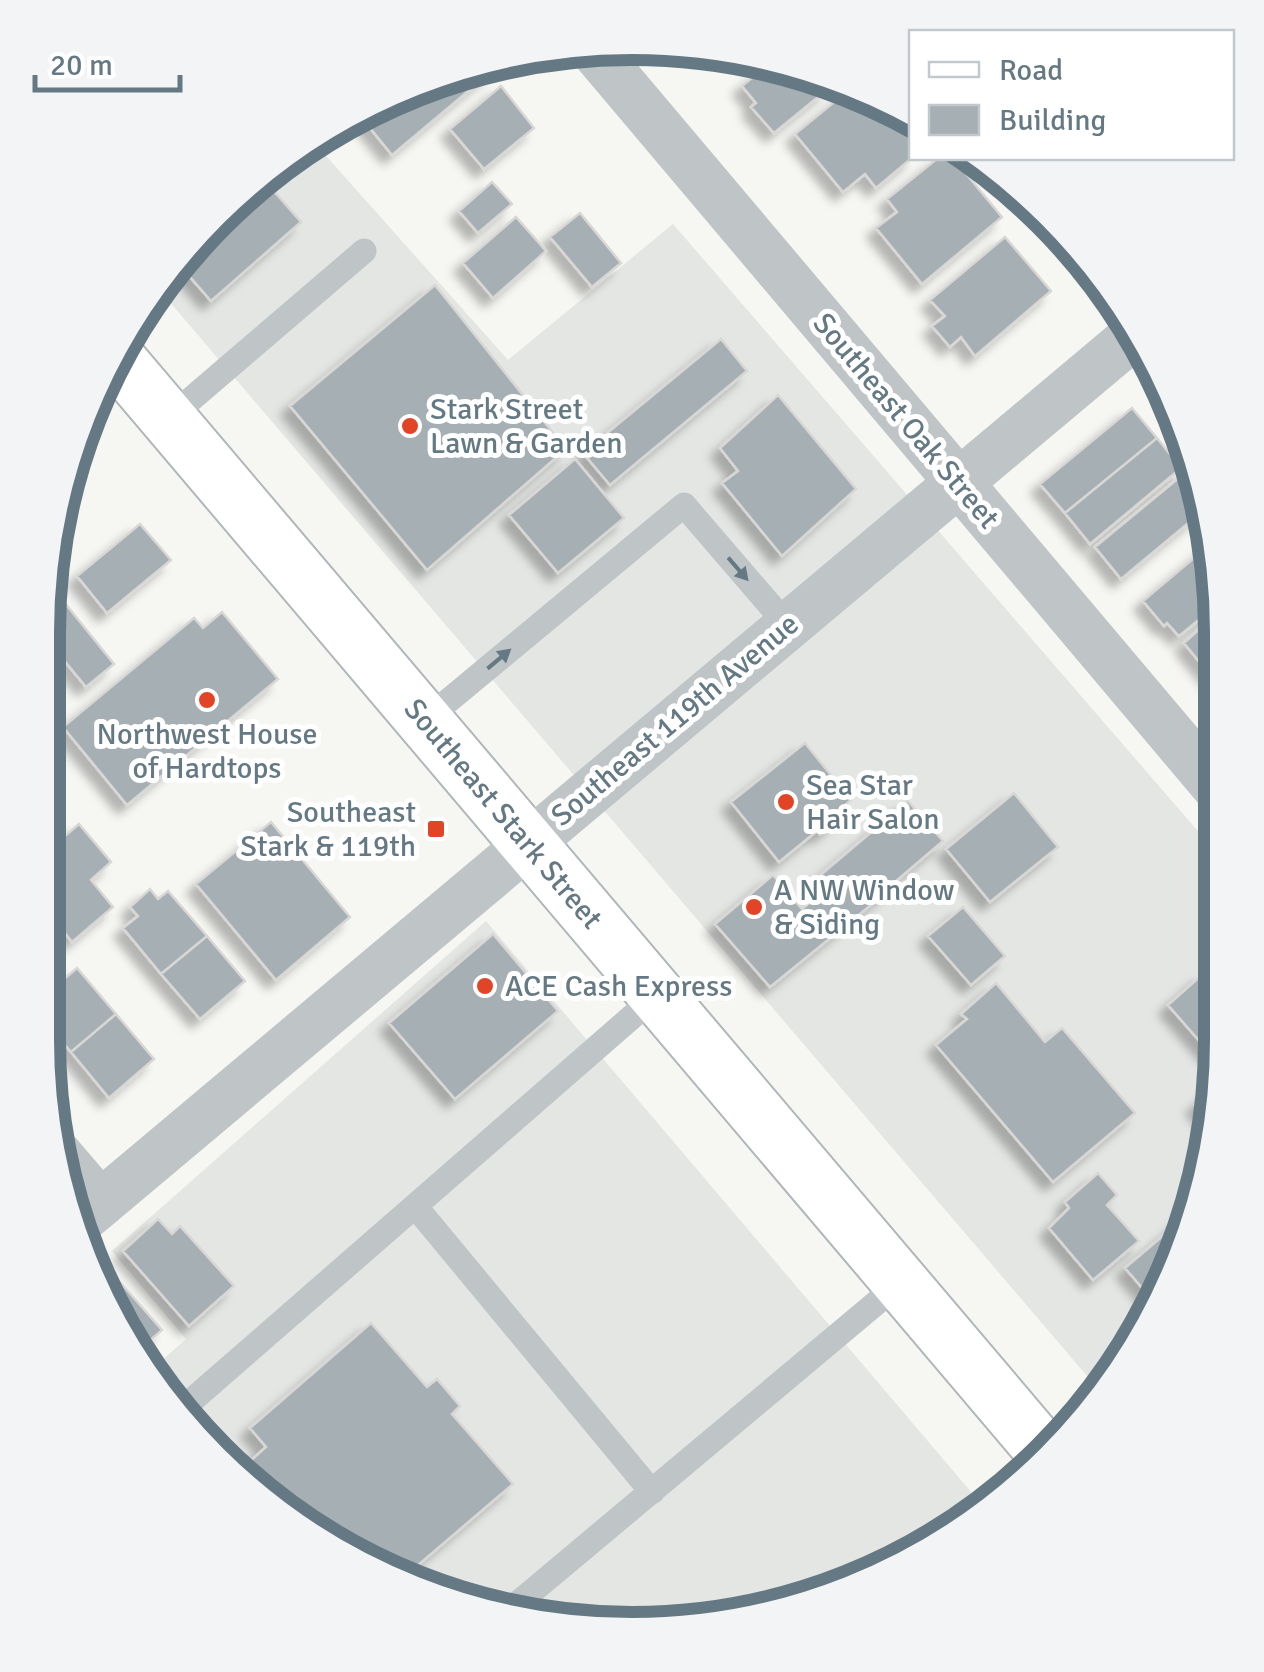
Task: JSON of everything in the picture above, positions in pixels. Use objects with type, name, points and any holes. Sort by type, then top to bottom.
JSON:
[{"type":"main road","name":"Southeast Stark Street","points":[[125,368],[1037,1443]]},
{"type":"street","name":"Southeast Oak Street","points":[[604,61],[1204,770]]},
{"type":"street","name":"Southeast 119th Avenue","points":[[88,1214],[1125,343]]},
{"type":"lane","points":[[168,419],[364,251]]},
{"type":"lane","points":[[424,722],[684,504],[788,626]]},
{"type":"lane","points":[[190,1402],[656,995]]},
{"type":"lane","points":[[414,1206],[652,1492]]},
{"type":"lane","points":[[521,1601],[900,1283]]},
{"type":"shaded area","points":[[322,151],[508,360],[673,224],[1204,838],[1203,1077],[1193,1152],[1174,1224],[1145,1293],[1091,1381],[167,299],[228,228],[314,156]]},
{"type":"shaded area","points":[[486,921],[976,1497],[885,1553],[816,1582],[744,1601],[669,1611],[595,1611],[484,1593],[379,1553],[314,1516],[255,1470],[202,1417],[159,1363],[186,1339],[112,1251]]},
{"type":"building","points":[[757,74],[823,93],[774,133],[751,107],[756,103],[742,86]]},
{"type":"building","points":[[482,80],[392,155],[368,125]]},
{"type":"building","points":[[501,86],[534,128],[484,169],[450,129]]},
{"type":"building","points":[[838,99],[909,132],[910,160],[876,188],[865,174],[843,192],[795,134]]},
{"type":"building","points":[[936,160],[955,160],[1002,217],[922,284],[876,228],[897,212],[887,199]]},
{"type":"building","points":[[492,182],[512,204],[478,233],[459,211]]},
{"type":"building","points":[[271,188],[301,222],[211,301],[187,273]]},
{"type":"building","points":[[580,213],[621,263],[592,287],[550,237]]},
{"type":"building","points":[[516,217],[546,251],[493,298],[463,263]]},
{"type":"building","points":[[1005,237],[1051,291],[975,356],[961,337],[950,347],[932,326],[945,316],[930,300]]},
{"type":"building","points":[[435,285],[566,449],[427,570],[290,406]]},
{"type":"building","points":[[721,339],[747,371],[610,485],[583,453]]},
{"type":"building","points":[[778,395],[856,489],[782,556],[722,483],[738,471],[720,448]]},
{"type":"building","points":[[1132,408],[1157,438],[1065,513],[1040,484]]},
{"type":"building","points":[[1157,438],[1180,466],[1090,544],[1065,513]]},
{"type":"building","points":[[575,459],[624,518],[558,573],[509,515]]},
{"type":"building","points":[[1182,475],[1193,519],[1121,579],[1095,547]]},
{"type":"building","points":[[140,524],[171,560],[107,613],[77,576]]},
{"type":"building","points":[[1199,554],[1204,616],[1179,636],[1167,623],[1164,626],[1143,601]]},
{"type":"building","points":[[61,598],[114,664],[86,687],[60,655]]},
{"type":"building","points":[[222,612],[278,679],[127,805],[63,727],[194,618],[203,628]]},
{"type":"building","points":[[1204,625],[1204,668],[1184,643]]},
{"type":"building","points":[[805,743],[851,800],[832,816],[836,822],[820,834],[817,831],[779,862],[731,802]]},
{"type":"building","points":[[1014,793],[1058,847],[990,902],[946,849]]},
{"type":"building","points":[[908,801],[943,841],[898,883],[770,987],[715,924],[773,875],[802,909],[826,889],[817,878]]},
{"type":"building","points":[[271,822],[350,917],[276,980],[196,884]]},
{"type":"building","points":[[79,824],[111,862],[91,880],[113,907],[72,942],[60,927],[60,840]]},
{"type":"building","points":[[150,889],[158,899],[168,891],[207,936],[161,974],[123,928],[138,916],[130,907]]},
{"type":"building","points":[[963,907],[1005,956],[971,985],[928,936]]},
{"type":"building","points":[[493,934],[558,1011],[455,1099],[389,1023]]},
{"type":"building","points":[[207,936],[245,981],[200,1019],[161,974]]},
{"type":"building","points":[[77,968],[116,1014],[71,1052],[60,1039],[60,978],[62,981]]},
{"type":"building","points":[[1204,973],[1204,1046],[1168,1005]]},
{"type":"building","points":[[996,983],[1045,1042],[1062,1028],[1135,1113],[1053,1182],[936,1045],[967,1019],[961,1014]]},
{"type":"building","points":[[116,1014],[154,1059],[109,1098],[71,1052]]},
{"type":"building","points":[[1098,1173],[1117,1195],[1107,1205],[1139,1241],[1093,1280],[1049,1228],[1069,1208],[1065,1202]]},
{"type":"building","points":[[158,1219],[172,1234],[180,1226],[234,1286],[189,1326],[123,1251]]},
{"type":"building","points":[[1173,1228],[1146,1292],[1125,1268]]},
{"type":"building","points":[[111,1274],[162,1330],[147,1343],[119,1293]]},
{"type":"building","points":[[371,1323],[427,1387],[437,1379],[460,1406],[452,1414],[513,1484],[418,1565],[425,1573],[379,1553],[314,1516],[255,1470],[248,1463],[266,1447],[250,1428]]},
{"type":"place","name":"Stark Street Lawn & Garden","points":[[410,426]]},
{"type":"place","name":"Northwest House of Hardtops","points":[[207,700]]},
{"type":"place","name":"Sea Star Hair Salon","points":[[786,802]]},
{"type":"place","name":"Southeast Stark & 119th","points":[[436,829]]},
{"type":"place","name":"A NW Window & Siding","points":[[754,907]]},
{"type":"place","name":"ACE Cash Express","points":[[485,986]]}]
